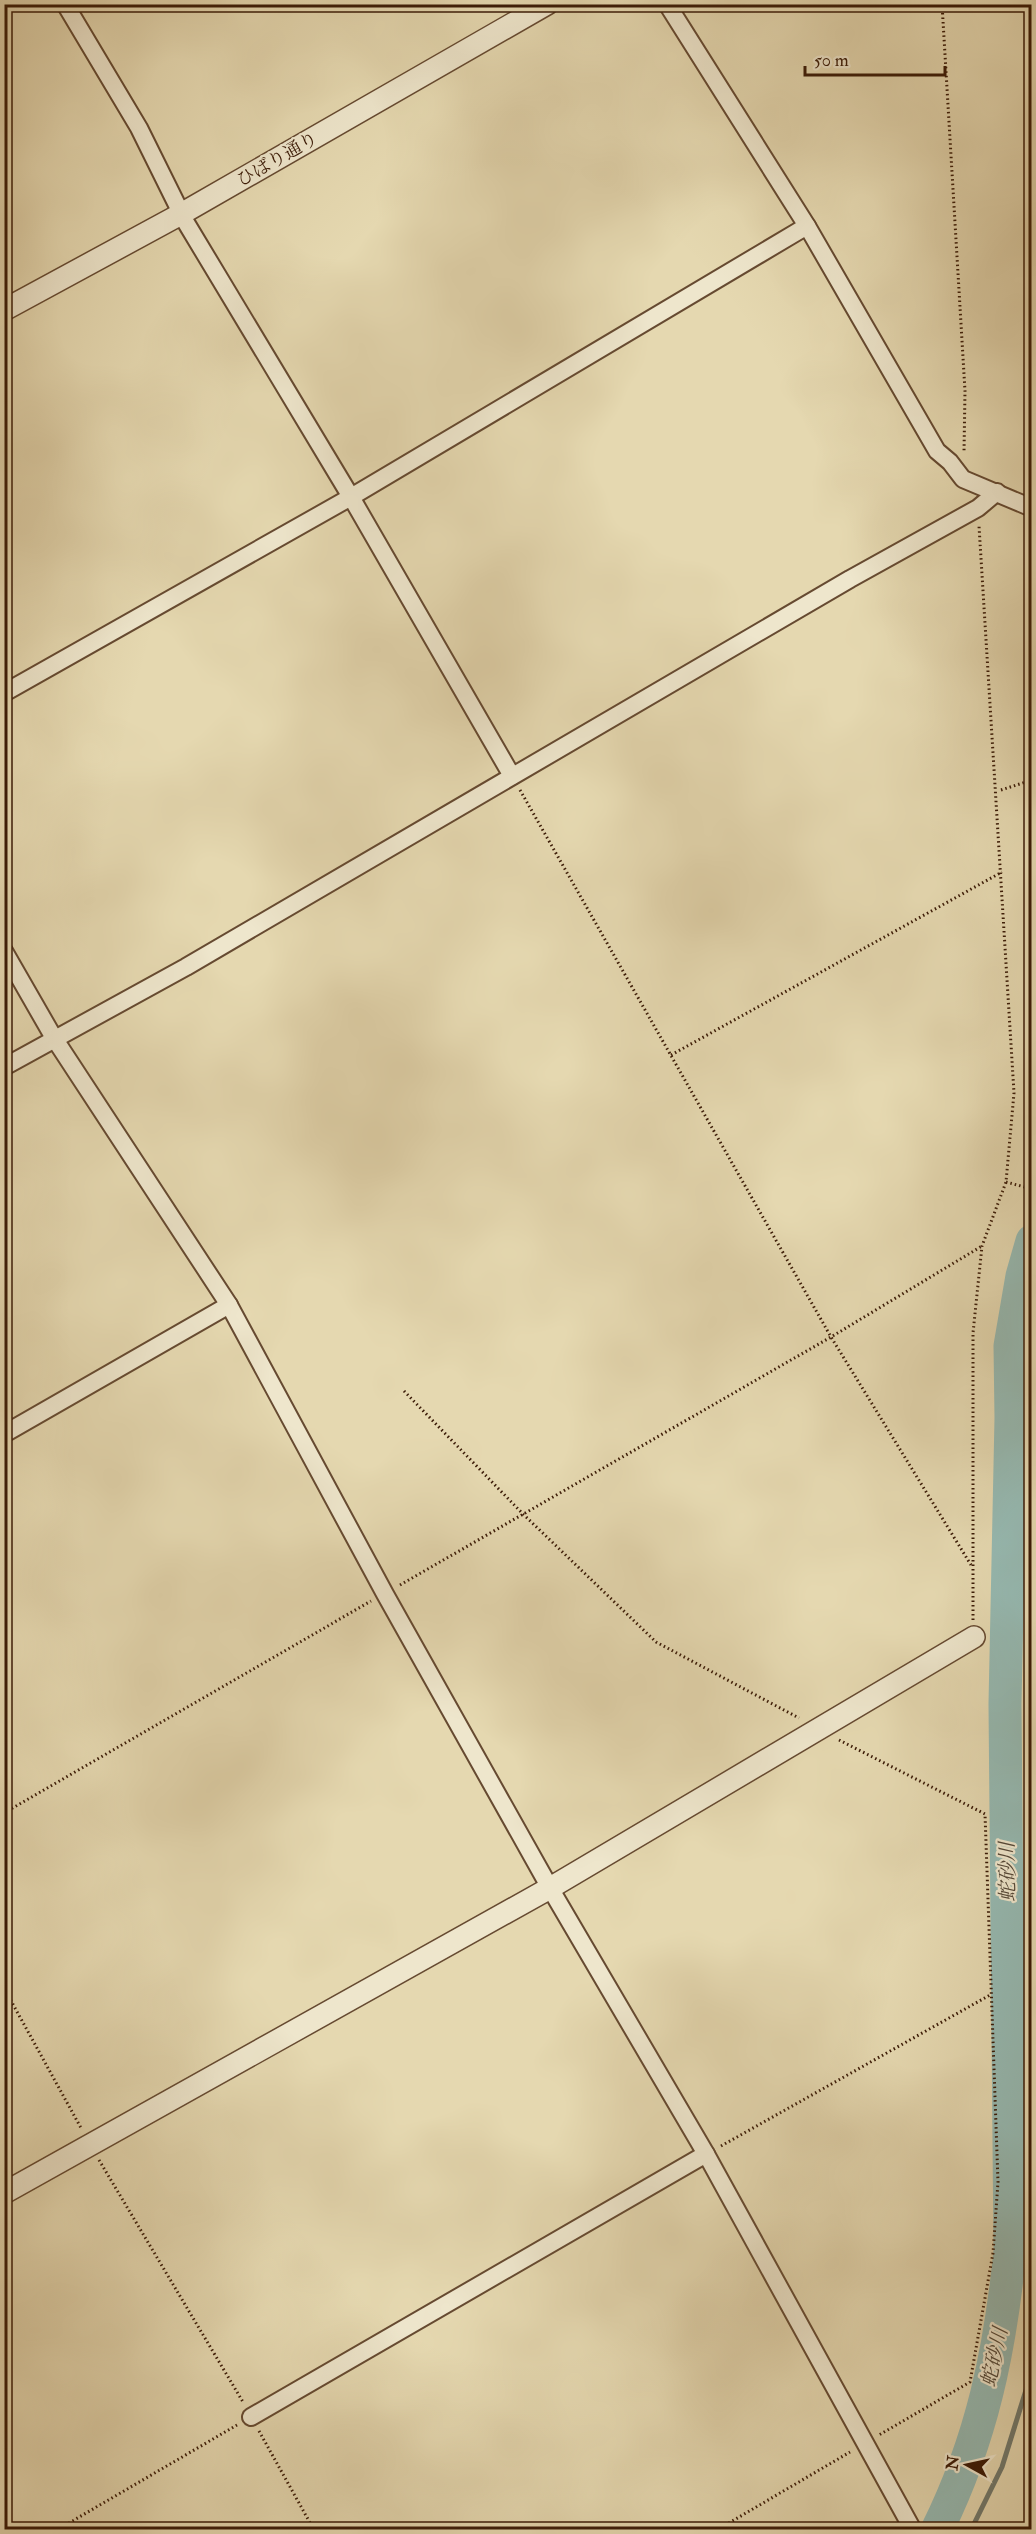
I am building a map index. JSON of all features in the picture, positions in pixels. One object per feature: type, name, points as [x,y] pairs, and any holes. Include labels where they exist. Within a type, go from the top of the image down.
[{"type":"street","points":[[65,4],[139,128],[181,214],[351,498],[512,776]]},
{"type":"street","name":"ひばり通り","points":[[4,310],[181,214],[547,4]]},
{"type":"street","points":[[667,4],[807,226],[937,451],[950,462],[963,479],[1032,508]]},
{"type":"street","points":[[4,693],[351,498],[807,226]]},
{"type":"street","points":[[4,1067],[186,967],[850,579],[978,508],[998,492]]},
{"type":"street","points":[[4,951],[54,1038],[229,1305],[385,1594],[550,1888],[706,2154],[913,2529]]},
{"type":"street","points":[[4,1434],[229,1305]]},
{"type":"street","points":[[4,2193],[550,1888],[974,1637]]},
{"type":"street","points":[[251,2417],[706,2154]]},
{"type":"path","points":[[942,4],[965,391],[963,479]]},
{"type":"path","points":[[974,1637],[973,1333],[982,1246],[1006,1182],[1014,1093],[978,508]]},
{"type":"path","points":[[512,776],[831,1337],[972,1567]]},
{"type":"path","points":[[1001,790],[1032,780]]},
{"type":"path","points":[[671,1055],[1002,872]]},
{"type":"path","points":[[1006,1182],[1032,1189]]},
{"type":"path","points":[[4,1813],[831,1337],[982,1246]]},
{"type":"path","points":[[404,1391],[523,1514],[656,1642],[985,1814],[998,2182],[993,2253],[970,2382],[717,2529]]},
{"type":"path","points":[[4,1988],[90,2145],[251,2417],[314,2529]]},
{"type":"path","points":[[706,2154],[990,1995]]},
{"type":"path","points":[[57,2529],[251,2417]]},
{"type":"waterway","name":"蛇砂川","points":[[937,2530],[966,2462],[987,2394],[1001,2324],[1010,2251],[1005,1704],[1011,1418],[1010,1346],[1022,1276],[1032,1241]]},
{"type":"waterway","points":[[971,2530],[1002,2467],[1032,2371]]}]
